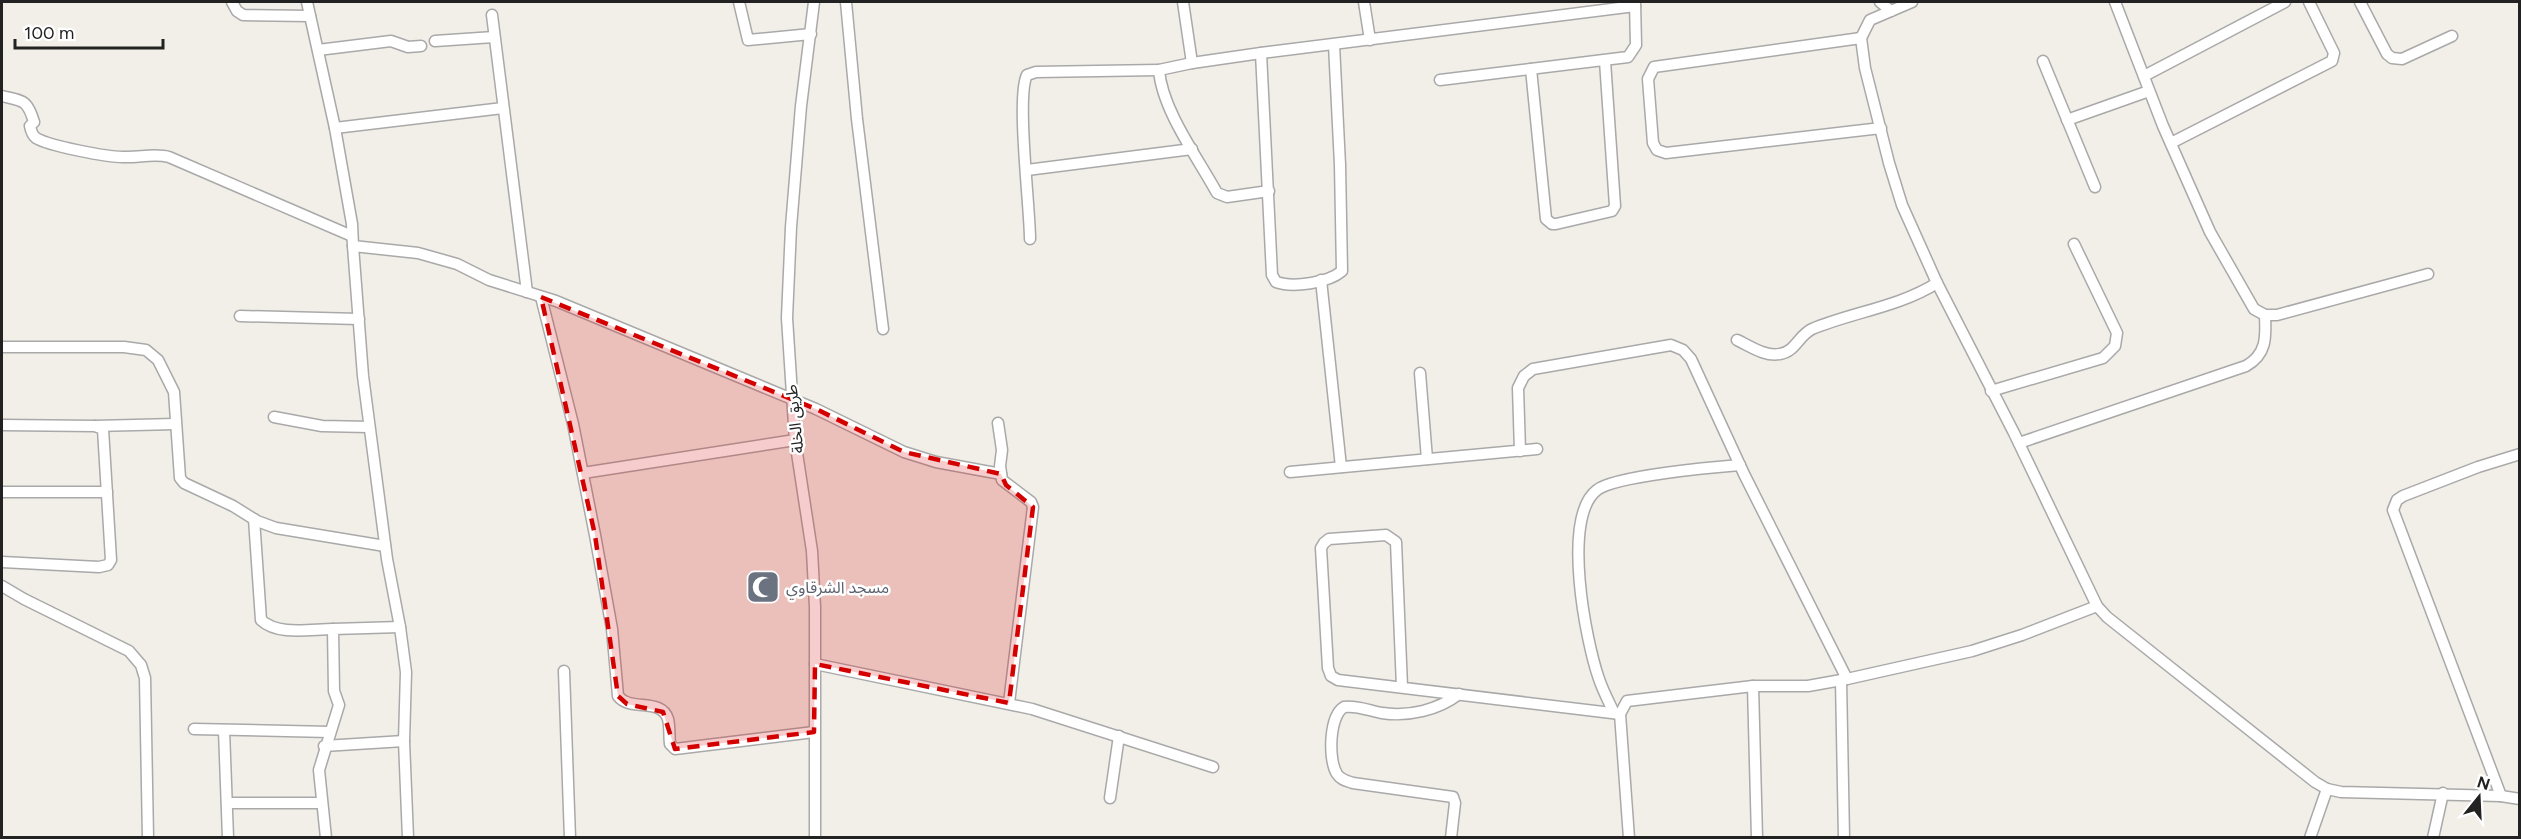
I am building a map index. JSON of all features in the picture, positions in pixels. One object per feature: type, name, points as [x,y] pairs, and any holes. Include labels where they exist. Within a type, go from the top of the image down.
[{"type":"street","points":[[232,2],[237,11],[243,15],[310,16]]},
{"type":"street","points":[[307,2],[336,128],[352,224],[369,427],[385,546],[406,672],[404,741],[408,837]]},
{"type":"street","points":[[739,2],[748,40],[810,34]]},
{"type":"street","name":"طريق الخلة","points":[[814,2],[791,227],[787,318],[795,440],[812,551],[815,664],[815,837]]},
{"type":"street","points":[[846,2],[857,119],[883,329]]},
{"type":"street","points":[[1183,2],[1192,63]]},
{"type":"street","points":[[1364,2],[1370,40]]},
{"type":"street","points":[[1880,2],[1891,11]]},
{"type":"street","points":[[1912,2],[1870,20],[1861,38],[1865,68],[1902,205],[1937,283],[2078,562],[2097,606],[2143,646],[2315,782],[2327,789],[2341,792],[2501,796],[2520,799]]},
{"type":"street","points":[[2144,76],[2285,2]]},
{"type":"street","points":[[2171,143],[2332,61],[2334,53],[2309,2]]},
{"type":"street","points":[[2360,2],[2387,54],[2392,58],[2402,59],[2452,36]]},
{"type":"street","points":[[2119,3],[2149,91],[2171,143],[2221,254],[2254,309],[2265,315],[2277,315],[2428,274]]},
{"type":"street","points":[[1030,239],[1023,118],[1024,81],[1027,75],[1036,72],[1159,70],[1261,53],[1635,4],[1635,45],[1634,51],[1628,57],[1440,80]]},
{"type":"street","points":[[492,15],[527,291]]},
{"type":"street","points":[[435,41],[494,37]]},
{"type":"street","points":[[1861,38],[1654,67],[1648,79],[1653,143],[1657,150],[1666,153],[1881,128]]},
{"type":"street","points":[[318,50],[391,41],[408,46],[421,46]]},
{"type":"street","points":[[1261,53],[1273,279],[1287,285],[1321,280],[1340,274],[1342,270],[1334,45]]},
{"type":"street","points":[[1531,69],[1546,219],[1556,224],[1612,211],[1615,206],[1605,61]]},
{"type":"street","points":[[2043,61],[2095,187]]},
{"type":"street","points":[[1159,70],[1172,112],[1217,193],[1227,197],[1269,191]]},
{"type":"street","points":[[2067,120],[2149,91]]},
{"type":"street","points":[[2,96],[17,99],[27,105],[34,122],[30,126],[31,133],[37,138],[80,150],[123,157],[149,154],[169,157],[353,241],[437,257],[458,264],[489,280],[527,291],[791,399],[904,452],[936,462],[1001,474]]},
{"type":"street","points":[[336,128],[503,108]]},
{"type":"street","points":[[1027,170],[1192,149]]},
{"type":"street","points":[[1991,391],[2103,358],[2115,346],[2117,333],[2074,244]]},
{"type":"street","points":[[1321,280],[1341,467]]},
{"type":"street","points":[[1737,340],[1767,354],[1782,354],[1795,346],[1811,330],[1907,298],[1937,283]]},
{"type":"street","points":[[542,297],[583,473],[612,629],[615,684],[620,699],[627,704],[654,707],[663,712],[668,718],[670,744],[675,748],[814,732]]},
{"type":"street","points":[[2019,443],[2246,366],[2255,360],[2264,348],[2265,315]]},
{"type":"street","points":[[240,316],[359,319]]},
{"type":"street","points":[[1520,451],[1518,388],[1524,376],[1533,369],[1671,345],[1683,350],[1691,359],[1844,680],[1844,837]]},
{"type":"street","points":[[2,347],[124,347],[146,350],[158,360],[174,392],[180,478],[184,483],[276,528],[385,546]]},
{"type":"street","points":[[1420,373],[1427,459]]},
{"type":"street","points":[[274,417],[322,426],[369,427]]},
{"type":"street","points":[[998,423],[1002,450],[1001,474],[1006,485],[1031,502],[1033,507],[1009,703]]},
{"type":"street","points":[[2,425],[175,424]]},
{"type":"street","points":[[2,562],[108,565],[111,560],[104,431],[95,426]]},
{"type":"street","points":[[583,473],[795,440]]},
{"type":"street","points":[[1290,472],[1538,450]]},
{"type":"street","points":[[2501,796],[2392,510],[2393,504],[2403,496],[2478,467],[2520,454]]},
{"type":"street","points":[[1629,837],[1617,713],[1599,680],[1584,613],[1577,549],[1579,531],[1588,500],[1602,487],[1630,480],[1700,468],[1740,465]]},
{"type":"street","points":[[2,492],[107,492]]},
{"type":"street","points":[[254,519],[261,621],[276,630],[400,627]]},
{"type":"street","points":[[1402,687],[1396,542],[1386,535],[1329,539],[1321,548],[1328,668],[1331,676],[1338,680],[1617,713]]},
{"type":"street","points":[[2,586],[129,651],[141,665],[146,690],[148,837]]},
{"type":"street","points":[[1617,713],[1623,704],[1632,699],[1684,696],[1753,686],[1808,686],[1930,662],[2022,635],[2097,606]]},
{"type":"street","points":[[326,837],[319,770],[324,746],[339,705],[334,692],[333,629]]},
{"type":"street","points":[[815,664],[1009,703],[1213,767]]},
{"type":"street","points":[[564,671],[570,837]]},
{"type":"street","points":[[1753,686],[1757,837]]},
{"type":"street","points":[[1451,837],[1455,803],[1453,796],[1343,780],[1335,770],[1332,735],[1336,714],[1344,706],[1383,713],[1412,712],[1443,705],[1459,694]]},
{"type":"street","points":[[194,729],[330,732]]},
{"type":"street","points":[[224,730],[228,837]]},
{"type":"street","points":[[1110,798],[1119,736]]},
{"type":"street","points":[[324,746],[404,741]]},
{"type":"street","points":[[2310,837],[2327,789]]},
{"type":"street","points":[[2433,837],[2443,794]]},
{"type":"street","points":[[227,803],[321,803]]},
{"type":"highlighted area","points":[[541,297],[816,409],[904,452],[1001,474],[1006,485],[1033,507],[1009,703],[815,664],[814,732],[675,749],[663,712],[627,704],[618,696],[595,535]]},
{"type":"place","name":"مسجد الشرقاوي","points":[[763,587]]}]
